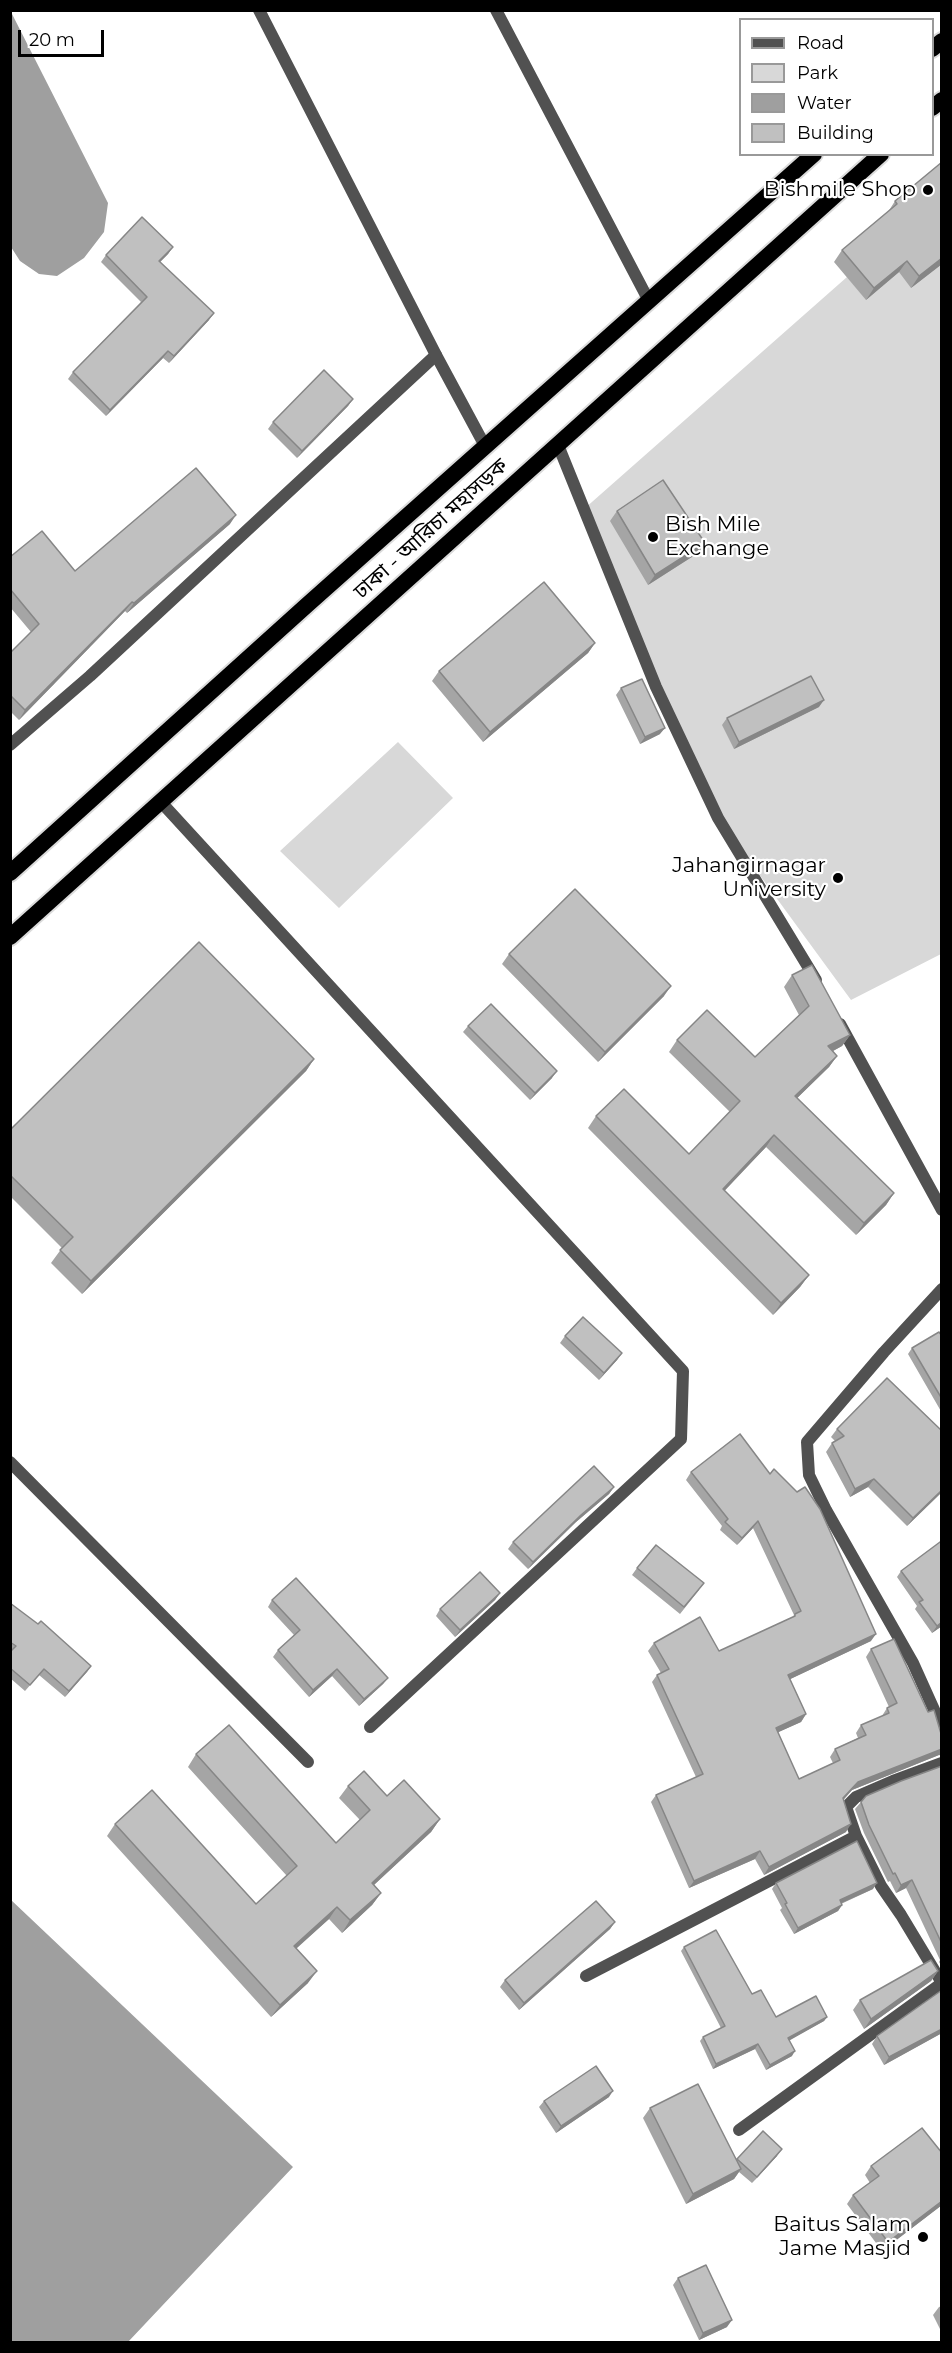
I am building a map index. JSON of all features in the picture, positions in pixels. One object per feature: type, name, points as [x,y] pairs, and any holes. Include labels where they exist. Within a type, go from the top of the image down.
[{"type":"highway","name":"ঢাকা - আরিচা মহাসড়ক","points":[[10,873],[812,156]]},
{"type":"highway","name":"ঢাকা - আরিচা মহাসড়ক","points":[[10,937],[879,156]]},
{"type":"street","points":[[259,10],[436,356],[485,446]]},
{"type":"street","points":[[496,10],[649,301]]},
{"type":"street","points":[[10,745],[99,668],[436,356]]},
{"type":"street","points":[[558,445],[656,687],[717,818],[820,987]]},
{"type":"street","points":[[161,802],[683,1371],[681,1439],[370,1727]]},
{"type":"street","points":[[831,1008],[942,1210]]},
{"type":"street","points":[[942,1289],[884,1352],[807,1443],[809,1475],[826,1510],[914,1663],[940,1723],[942,1739]]},
{"type":"street","points":[[10,1462],[308,1762]]},
{"type":"street","points":[[739,2130],[942,1983],[901,1914],[881,1886],[856,1836],[846,1807],[850,1801],[892,1781],[942,1763]]},
{"type":"street","points":[[586,1976],[856,1836]]},
{"type":"green space","name":"Jahangirnagar University","points":[[941,236],[941,954],[851,1000],[718,818],[584,509],[847,277],[866,299]]},
{"type":"green space","points":[[398,742],[453,798],[339,908],[280,851]]},
{"type":"water","points":[[11,12],[108,203],[104,232],[84,258],[57,276],[39,274],[20,261],[11,247]]},
{"type":"water","points":[[10,1899],[293,2167],[128,2342],[11,2342]]},
{"type":"building","points":[[942,162],[942,258],[919,276],[907,261],[874,288],[842,250],[897,204],[895,201]]},
{"type":"building","points":[[142,217],[173,247],[159,261],[214,313],[174,356],[168,351],[110,410],[73,372],[147,297],[106,255]]},
{"type":"building","points":[[324,370],[353,399],[302,451],[273,422]]},
{"type":"building","points":[[196,468],[236,515],[134,603],[132,602],[25,710],[10,695],[10,653],[39,624],[10,589],[10,557],[42,531],[75,571]]},
{"type":"building","name":"Bish Mile Exchange","points":[[663,480],[705,543],[655,575],[617,511]]},
{"type":"building","points":[[544,582],[595,643],[490,732],[439,671]]},
{"type":"building","points":[[811,676],[824,700],[739,742],[727,718]]},
{"type":"building","points":[[642,679],[665,728],[645,737],[621,688]]},
{"type":"building","points":[[575,889],[671,986],[605,1052],[509,954]]},
{"type":"building","points":[[199,942],[314,1059],[91,1281],[60,1250],[73,1237],[10,1175],[10,1130]]},
{"type":"building","points":[[812,965],[850,1035],[828,1046],[837,1056],[795,1096],[894,1193],[864,1223],[774,1135],[723,1189],[809,1275],[781,1303],[596,1116],[624,1089],[689,1154],[740,1101],[677,1040],[707,1010],[755,1057],[809,1006],[792,975]]},
{"type":"building","points":[[491,1004],[557,1071],[535,1093],[468,1026]]},
{"type":"building","points":[[583,1317],[622,1353],[604,1373],[565,1336]]},
{"type":"building","points":[[939,1332],[942,1336],[942,1399],[912,1348]]},
{"type":"building","points":[[887,1378],[942,1431],[942,1490],[913,1518],[874,1479],[855,1489],[832,1443],[844,1436],[837,1429]]},
{"type":"building","points":[[740,1434],[770,1474],[774,1469],[797,1492],[805,1487],[820,1509],[876,1634],[788,1675],[806,1714],[776,1728],[799,1779],[840,1760],[835,1749],[866,1735],[861,1725],[889,1713],[887,1708],[897,1703],[871,1649],[894,1639],[928,1712],[934,1710],[942,1737],[942,1749],[858,1782],[843,1798],[851,1824],[769,1867],[760,1851],[694,1881],[656,1795],[703,1774],[657,1675],[669,1669],[654,1643],[700,1617],[719,1651],[795,1616],[801,1611],[758,1521],[742,1538],[725,1522],[728,1519],[691,1472]]},
{"type":"building","points":[[594,1466],[614,1487],[581,1515],[533,1562],[513,1542]]},
{"type":"building","points":[[940,1542],[942,1544],[942,1622],[937,1626],[919,1602],[923,1600],[901,1571]]},
{"type":"building","points":[[656,1545],[704,1583],[684,1607],[637,1568]]},
{"type":"building","points":[[480,1572],[500,1593],[460,1630],[440,1609]]},
{"type":"building","points":[[296,1578],[388,1678],[364,1699],[337,1669],[313,1690],[278,1650],[300,1630],[272,1600]]},
{"type":"building","points":[[10,1603],[38,1624],[41,1621],[91,1666],[69,1691],[44,1669],[30,1685],[10,1668],[10,1652],[16,1646],[10,1642]]},
{"type":"building","points":[[229,1725],[336,1843],[370,1810],[348,1786],[364,1771],[387,1796],[404,1780],[440,1819],[372,1883],[381,1893],[350,1920],[337,1907],[294,1946],[317,1971],[280,2005],[115,1824],[152,1790],[256,1904],[297,1866],[196,1754]]},
{"type":"building","points":[[942,1766],[942,1944],[912,1880],[901,1885],[895,1873],[893,1874],[869,1825],[861,1802],[866,1796]]},
{"type":"building","points":[[857,1841],[877,1883],[840,1900],[842,1905],[798,1928],[776,1883]]},
{"type":"building","points":[[596,1901],[615,1922],[524,2003],[505,1980]]},
{"type":"building","points":[[716,1930],[752,1994],[761,1990],[776,2017],[816,1996],[827,2017],[788,2038],[795,2051],[770,2065],[758,2044],[716,2064],[703,2037],[725,2026],[684,1947]]},
{"type":"building","points":[[931,1960],[938,1971],[871,2019],[860,2000]]},
{"type":"building","points":[[942,1990],[942,2029],[889,2057],[877,2036]]},
{"type":"building","points":[[596,2066],[613,2091],[561,2126],[544,2101]]},
{"type":"building","points":[[698,2084],[741,2169],[693,2194],[650,2108]]},
{"type":"building","points":[[922,2128],[942,2153],[942,2201],[888,2242],[853,2195],[879,2176],[871,2166]]},
{"type":"building","points":[[763,2131],[782,2149],[757,2177],[737,2159]]},
{"type":"building","points":[[706,2265],[732,2320],[703,2333],[678,2278]]},
{"type":"place","name":"Bishmile Shop","points":[[928,190]]},
{"type":"place","name":"Bish Mile Exchange","points":[[653,537]]},
{"type":"place","name":"Jahangirnagar University","points":[[838,878]]},
{"type":"place","name":"Baitus Salam Jame Masjid","points":[[923,2237]]}]
